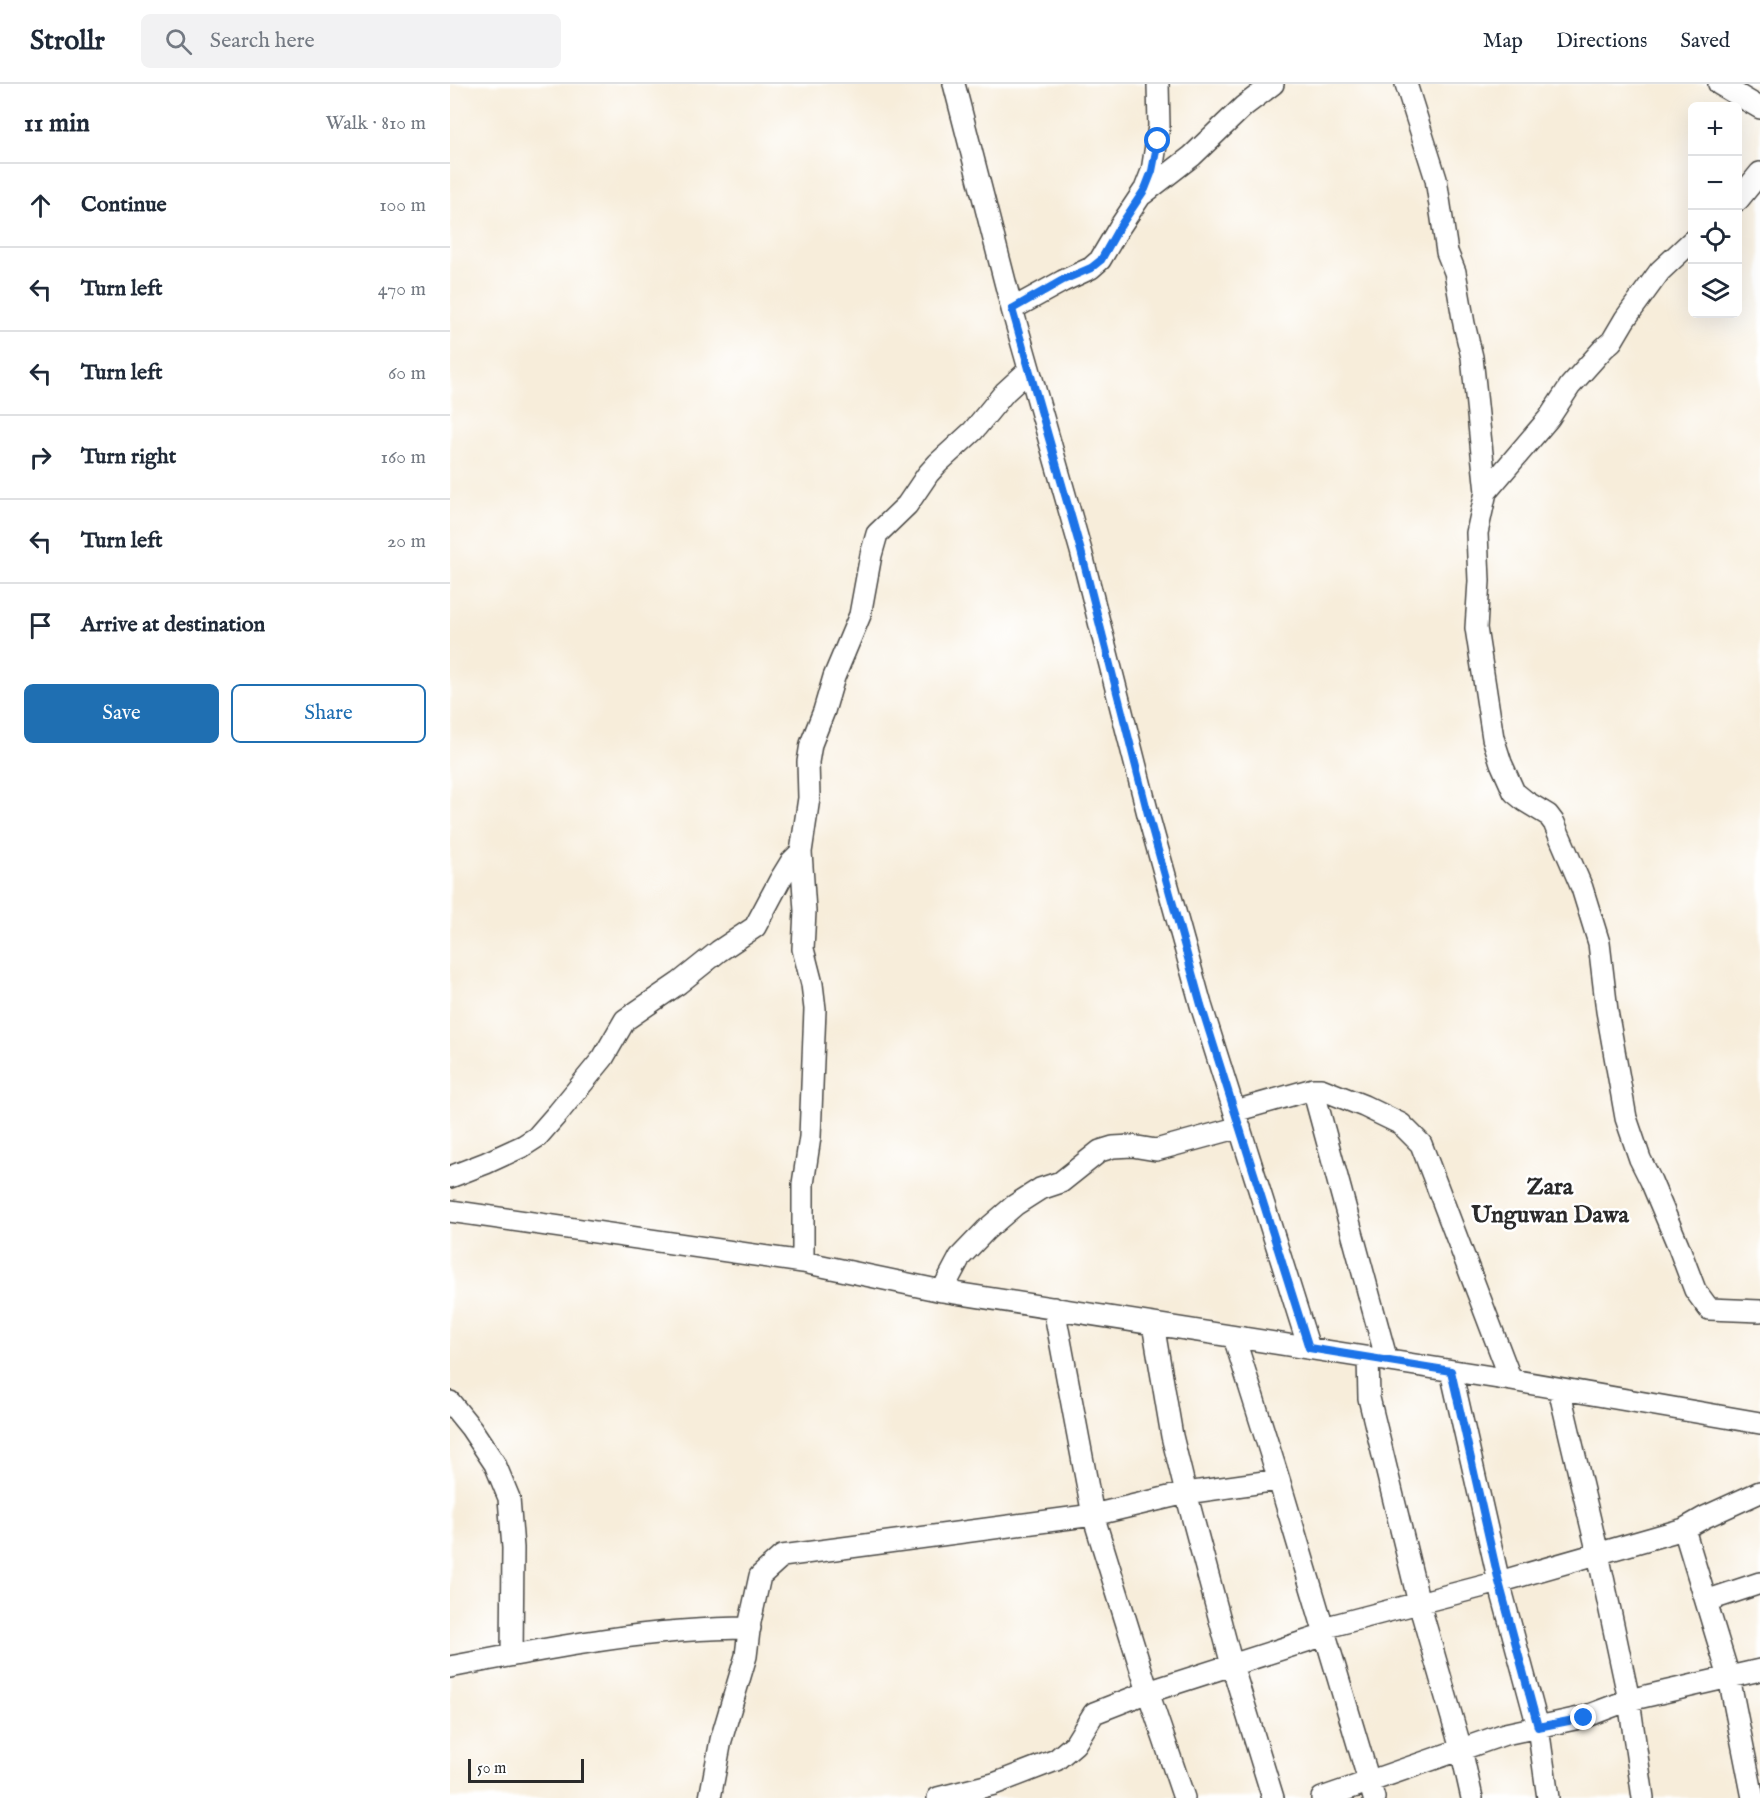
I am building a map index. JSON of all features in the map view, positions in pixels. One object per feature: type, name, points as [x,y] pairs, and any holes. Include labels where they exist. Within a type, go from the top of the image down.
[{"type":"street","points":[[954,84],[1012,309],[1081,551],[1149,818],[1201,1005],[1309,1348]]},
{"type":"street","points":[[1012,309],[1063,280],[1091,268],[1101,260],[1145,189],[1152,171],[1158,141],[1158,84]]},
{"type":"street","points":[[1140,196],[1192,156],[1244,106],[1273,84]]},
{"type":"street","points":[[1406,84],[1436,179],[1447,252],[1455,272],[1472,357],[1486,492],[1478,533],[1479,581],[1476,628],[1493,738],[1501,764],[1514,792],[1548,814],[1582,888],[1599,943],[1607,1011],[1626,1118],[1640,1159],[1665,1213],[1695,1290],[1709,1309],[1760,1311]]},
{"type":"street","points":[[1719,84],[1760,108]]},
{"type":"street","points":[[1742,194],[1760,173]]},
{"type":"street","points":[[1486,492],[1549,418],[1570,386],[1612,341],[1660,271],[1688,245]]},
{"type":"street","points":[[803,1262],[803,1184],[810,1137],[814,1009],[812,984],[803,949],[805,911],[801,852],[809,798],[808,762],[811,744],[834,677],[860,615],[877,534],[907,505],[938,463],[973,431],[1005,392],[1029,370]]},
{"type":"street","points":[[450,1177],[523,1146],[537,1137],[603,1058],[625,1020],[755,927],[791,862],[801,852]]},
{"type":"street","points":[[1312,1089],[1378,1359],[1369,1398],[1419,1603],[1461,1749],[1472,1798]]},
{"type":"street","points":[[942,1291],[960,1257],[1015,1204],[1040,1189],[1061,1182],[1100,1151],[1113,1147],[1132,1146],[1156,1150],[1312,1089],[1321,1089],[1401,1124],[1421,1144],[1511,1380]]},
{"type":"street","points":[[450,1211],[803,1262],[942,1291],[1511,1380],[1760,1423]]},
{"type":"street","points":[[1054,1308],[1093,1515],[1148,1692],[1184,1798]]},
{"type":"street","points":[[1153,1324],[1172,1436],[1186,1493],[1232,1665],[1273,1798]]},
{"type":"street","points":[[1234,1337],[1371,1790]]},
{"type":"street","points":[[1451,1371],[1499,1582],[1538,1727],[1548,1798]]},
{"type":"street","points":[[1558,1389],[1598,1554],[1629,1700],[1643,1798]]},
{"type":"street","points":[[450,1402],[495,1464],[509,1498],[513,1548],[512,1655]]},
{"type":"street","points":[[710,1798],[721,1740],[746,1656],[760,1576],[782,1556],[1093,1515],[1186,1493],[1279,1480]]},
{"type":"street","points":[[938,1798],[994,1784],[1056,1760],[1075,1744],[1094,1713],[1148,1692],[1232,1665],[1324,1631],[1684,1529],[1760,1492]]},
{"type":"street","points":[[1684,1529],[1729,1677],[1753,1766],[1752,1798]]},
{"type":"street","points":[[1706,1602],[1760,1583]]},
{"type":"street","points":[[450,1667],[599,1640],[710,1628],[750,1628]]},
{"type":"street","points":[[1322,1798],[1371,1790],[1461,1749],[1504,1734],[1584,1718],[1629,1700],[1760,1670]]},
{"type":"district","name":"Zara Unguwan Dawa","points":[[1550,1201]]},
{"type":"route","points":[[1158,141],[1152,171],[1145,189],[1101,260],[1091,268],[1063,280],[1012,309],[1081,551],[1149,818],[1201,1005],[1309,1348],[1451,1371],[1499,1582],[1538,1727],[1584,1718]]}]
